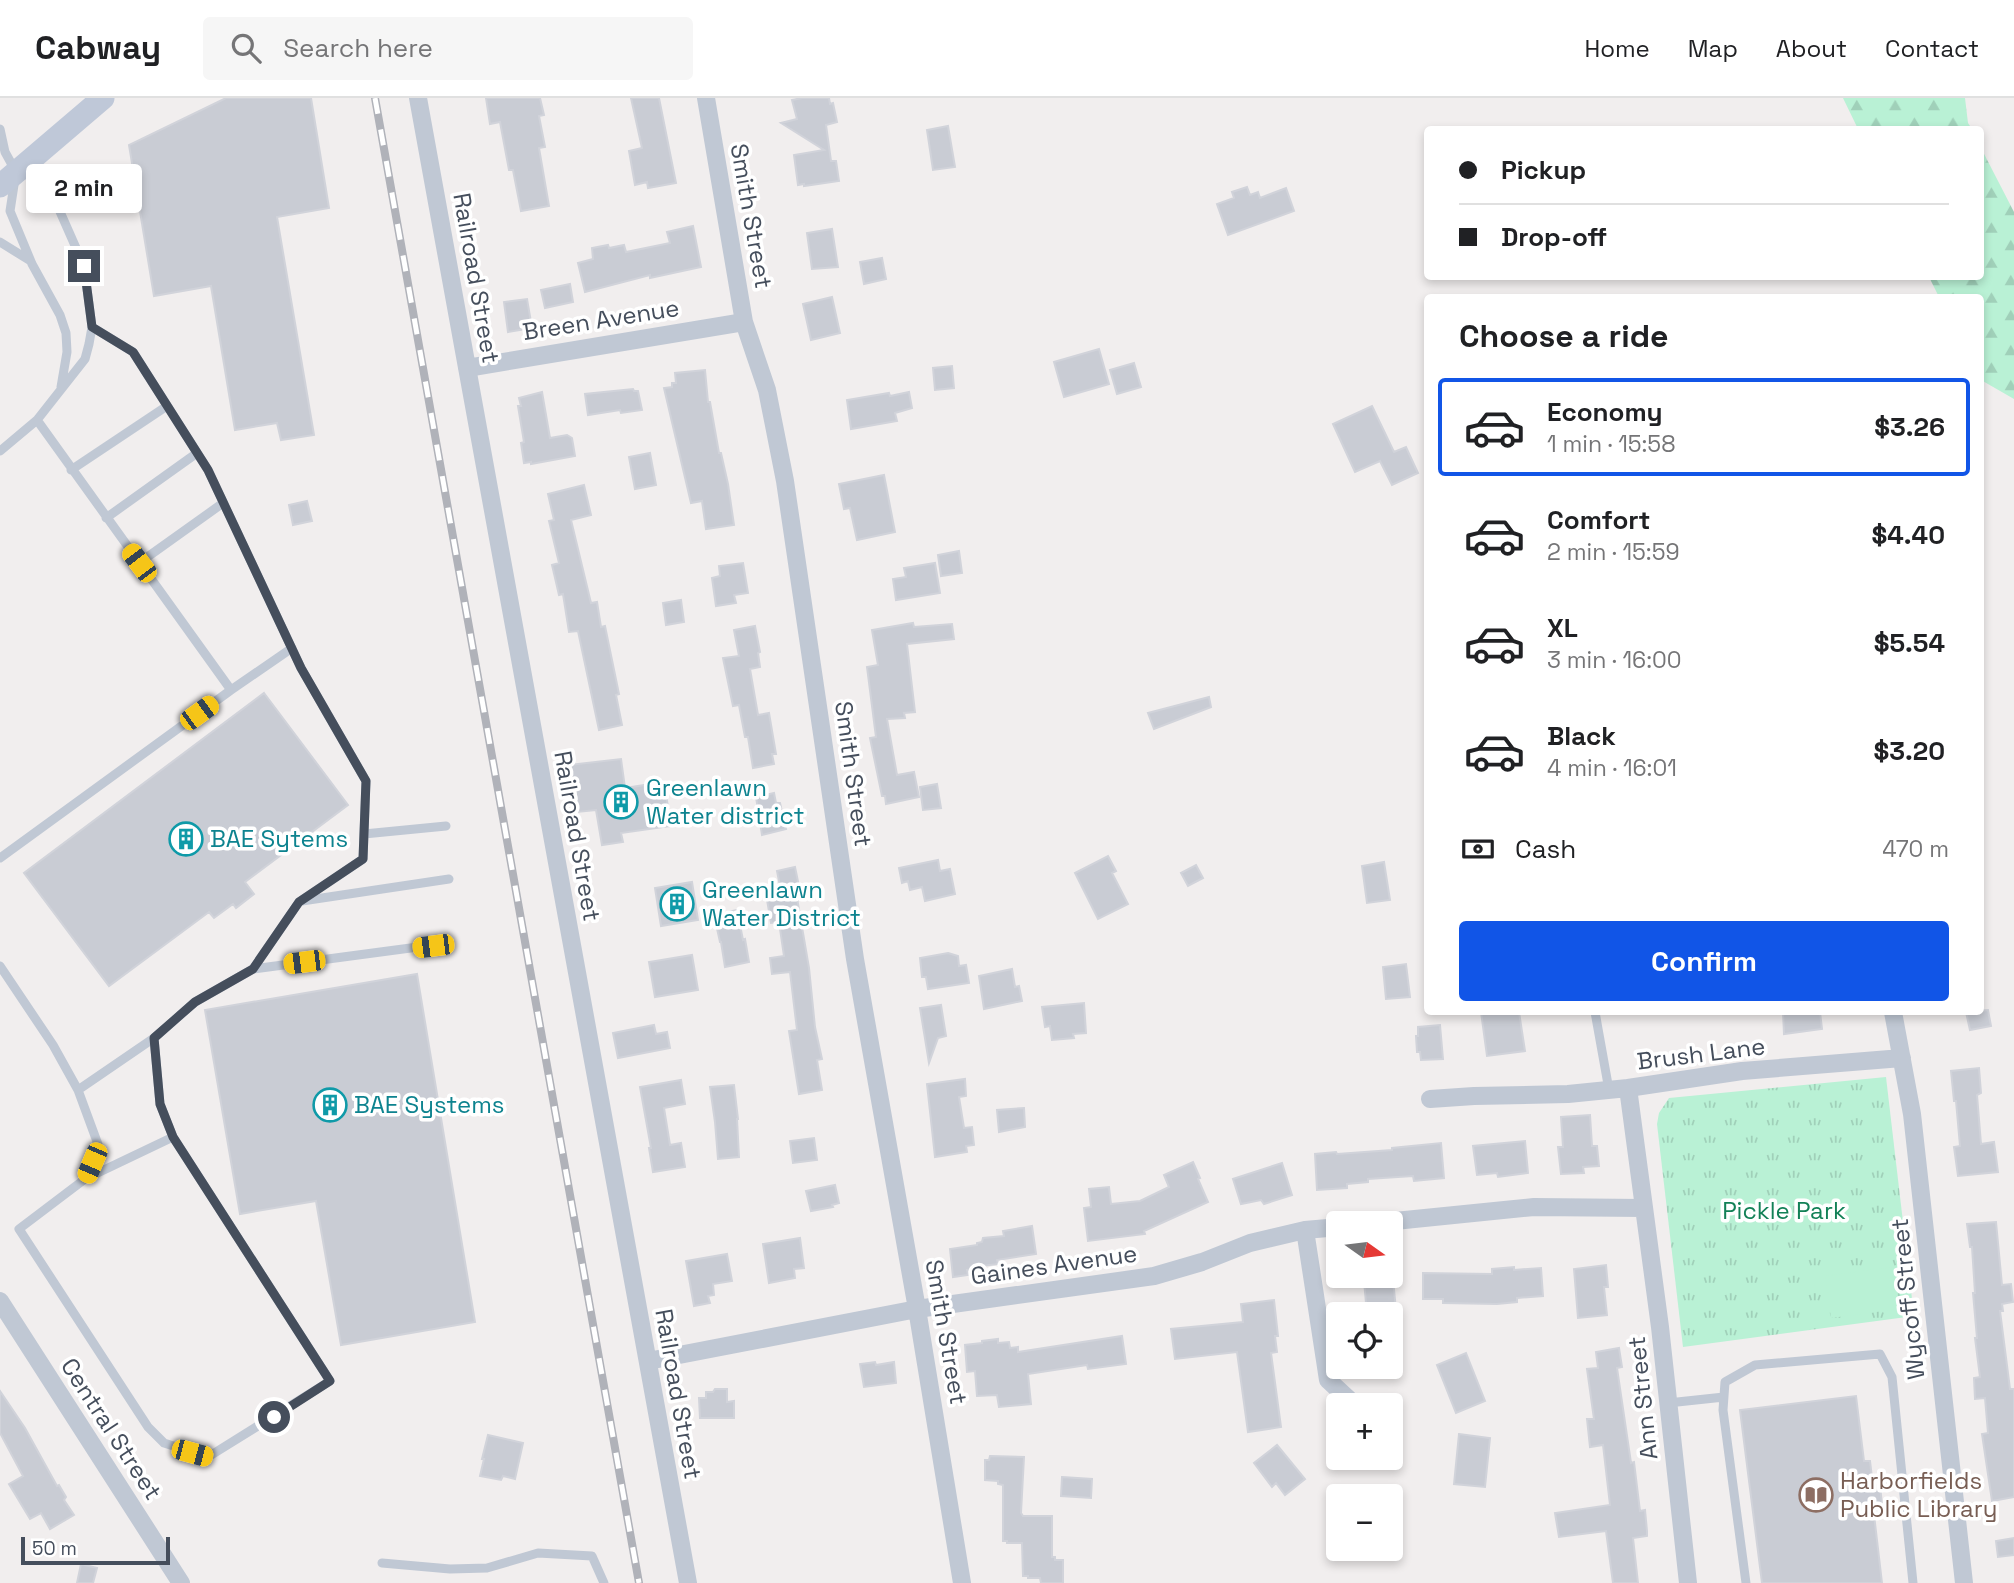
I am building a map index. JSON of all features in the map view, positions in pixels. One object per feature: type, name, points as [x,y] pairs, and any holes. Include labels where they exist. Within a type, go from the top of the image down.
[{"type":"main road","points":[[8,179],[103,98]]},
{"type":"street","name":"Railroad Street","points":[[418,98],[688,1583]]},
{"type":"street","name":"Smith Street","points":[[706,98],[744,321],[767,390],[785,481],[855,959],[962,1583]]},
{"type":"street","name":"Breen Avenue","points":[[467,368],[744,321]]},
{"type":"street","name":"Wycoff Street","points":[[1894,1015],[1913,1127],[1964,1583]]},
{"type":"street","name":"Brush Lane","points":[[1643,1208],[1618,1089],[1742,1071],[1902,1058]]},
{"type":"street","points":[[1430,1099],[1568,1094],[1618,1089]]},
{"type":"street","points":[[1404,1220],[1534,1207],[1643,1208]]},
{"type":"street","name":"Ann Street","points":[[1643,1208],[1660,1327],[1688,1583]]},
{"type":"street","name":"Gaines Avenue","points":[[648,1361],[917,1310],[1154,1276],[1202,1262],[1250,1243],[1305,1230],[1326,1228]]},
{"type":"street","points":[[1305,1230],[1328,1380],[1342,1393]]},
{"type":"street","name":"Central Street","points":[[0,1301],[181,1583]]},
{"type":"lane","points":[[0,129],[10,211],[66,332],[67,352],[61,389]]},
{"type":"lane","points":[[0,451],[37,420],[85,359],[92,327],[84,266],[50,189],[44,179],[8,179]]},
{"type":"lane","points":[[0,242],[31,261]]},
{"type":"lane","points":[[92,327],[133,352],[208,470],[292,648],[366,781],[363,859],[299,902],[253,969]]},
{"type":"lane","points":[[71,470],[167,406]]},
{"type":"lane","points":[[37,420],[231,690]]},
{"type":"lane","points":[[106,518],[197,453]]},
{"type":"lane","points":[[139,563],[223,503]]},
{"type":"lane","points":[[0,858],[292,648]]},
{"type":"lane","points":[[364,834],[446,826]]},
{"type":"lane","points":[[299,902],[449,879]]},
{"type":"lane","points":[[78,1090],[154,1038],[195,1002],[253,969],[433,946]]},
{"type":"lane","points":[[0,966],[53,1045],[78,1090],[99,1147],[85,1179]]},
{"type":"lane","points":[[1596,1015],[1618,1089]]},
{"type":"lane","points":[[154,1038],[160,1104],[173,1137],[330,1381],[208,1457],[164,1443],[148,1427],[19,1229],[85,1179],[173,1137]]},
{"type":"lane","points":[[1746,1583],[1723,1410],[1725,1382],[1755,1364],[1880,1354],[1892,1377],[1913,1583]]},
{"type":"lane","points":[[1668,1403],[1724,1397]]},
{"type":"lane","points":[[382,1563],[450,1569],[487,1568],[538,1553],[592,1556],[604,1583]]},
{"type":"green space","points":[[1843,98],[1965,98],[1970,126],[1857,126]]},
{"type":"green space","points":[[1984,154],[2014,212],[2014,399],[1984,382],[1984,294],[1938,294],[1930,280],[1984,280]]},
{"type":"green space","name":"Pickle Park","points":[[1886,1077],[1914,1316],[1683,1347],[1657,1124],[1659,1113],[1669,1098]]},
{"type":"green space","points":[[1893,1267],[1899,1309],[1831,1318],[1825,1276]]},
{"type":"building","points":[[226,98],[311,98],[329,208],[277,217],[314,435],[281,440],[277,423],[235,430],[211,286],[154,296],[129,145]]},
{"type":"building","points":[[486,98],[540,98],[544,115],[539,116],[545,147],[539,148],[549,206],[521,211],[513,170],[509,170],[500,122],[490,124]]},
{"type":"building","points":[[631,98],[659,98],[676,183],[648,188],[647,182],[635,185],[629,151],[642,148]]},
{"type":"building","points":[[829,98],[830,104],[833,103],[837,122],[826,125],[831,161],[836,161],[839,181],[798,185],[794,155],[824,150],[781,123],[797,119],[792,100]]},
{"type":"building","points":[[948,126],[955,167],[933,170],[927,130]]},
{"type":"building","points":[[1247,187],[1250,195],[1258,192],[1260,198],[1286,188],[1294,211],[1228,235],[1217,204],[1234,198],[1232,192]]},
{"type":"building","points":[[693,226],[701,267],[650,278],[650,275],[585,292],[578,263],[593,259],[592,248],[624,245],[626,252],[670,243],[667,232]]},
{"type":"building","points":[[832,229],[838,267],[812,269],[807,233]]},
{"type":"building","points":[[882,258],[886,279],[864,284],[860,262]]},
{"type":"building","points":[[570,284],[573,302],[545,308],[541,290]]},
{"type":"building","points":[[832,297],[840,333],[811,340],[803,304]]},
{"type":"building","points":[[527,299],[532,328],[508,332],[504,302]]},
{"type":"building","points":[[1099,349],[1109,384],[1064,397],[1054,362]]},
{"type":"building","points":[[1134,363],[1141,387],[1117,394],[1110,370]]},
{"type":"building","points":[[952,366],[954,388],[935,390],[933,368]]},
{"type":"building","points":[[705,370],[708,402],[728,484],[734,525],[706,529],[702,501],[691,503],[664,388],[672,387],[672,383],[676,383],[675,373]]},
{"type":"building","points":[[633,389],[638,391],[642,410],[588,415],[585,394]]},
{"type":"building","points":[[542,392],[550,438],[567,435],[572,438],[575,456],[524,463],[519,398]]},
{"type":"building","points":[[909,392],[912,408],[895,413],[897,421],[851,429],[847,400]]},
{"type":"building","points":[[1372,406],[1394,452],[1406,447],[1418,473],[1392,485],[1380,461],[1355,472],[1333,424]]},
{"type":"building","points":[[650,453],[656,485],[635,489],[629,457]]},
{"type":"building","points":[[884,475],[895,532],[857,540],[850,508],[844,509],[839,484]]},
{"type":"building","points":[[584,485],[591,515],[571,520],[591,603],[597,602],[601,627],[605,626],[619,694],[616,695],[622,725],[599,730],[578,631],[569,632],[563,594],[559,595],[552,565],[559,563],[549,521],[554,520],[548,494]]},
{"type":"building","points":[[307,501],[312,521],[293,525],[289,505]]},
{"type":"building","points":[[959,551],[962,573],[941,576],[938,555]]},
{"type":"building","points":[[743,563],[748,593],[734,595],[736,603],[716,606],[712,578],[720,576],[719,566]]},
{"type":"building","points":[[935,563],[940,593],[896,600],[893,579],[906,577],[904,568]]},
{"type":"building","points":[[681,600],[684,622],[666,625],[663,603]]},
{"type":"building","points":[[913,623],[914,627],[952,624],[954,639],[907,644],[915,712],[904,713],[905,718],[887,719],[897,775],[914,772],[919,797],[886,804],[870,738],[876,737],[867,667],[878,665],[872,630]]},
{"type":"building","points":[[755,626],[760,667],[750,669],[758,715],[769,713],[776,754],[772,754],[774,764],[753,768],[748,737],[745,737],[739,705],[733,706],[723,658],[739,656],[734,630]]},
{"type":"building","name":"BAE Sytems","points":[[264,693],[348,805],[245,882],[254,894],[236,908],[233,904],[214,918],[209,912],[109,986],[24,873]]},
{"type":"building","points":[[1209,697],[1211,707],[1154,729],[1148,713]]},
{"type":"building","name":"Greenlawn Water district","points":[[621,759],[625,788],[664,782],[671,826],[621,833],[623,842],[602,845],[596,810],[577,812],[569,765]]},
{"type":"building","points":[[937,784],[941,808],[923,810],[920,787]]},
{"type":"building","points":[[774,793],[776,803],[780,803],[786,829],[762,835],[756,797]]},
{"type":"building","points":[[1108,856],[1116,871],[1112,873],[1128,904],[1098,919],[1075,873]]},
{"type":"building","points":[[938,860],[940,871],[950,869],[955,894],[925,901],[922,887],[910,890],[908,881],[902,883],[899,868]]},
{"type":"building","points":[[1384,862],[1390,900],[1367,903],[1362,866]]},
{"type":"building","points":[[1196,865],[1203,878],[1188,886],[1181,873]]},
{"type":"building","points":[[795,867],[800,891],[796,892],[822,1059],[817,1060],[822,1090],[799,1094],[789,1031],[797,1030],[790,972],[772,974],[770,958],[784,956],[779,922],[771,923],[766,894],[781,891],[777,871]]},
{"type":"building","name":"Greenlawn Water District","points":[[692,882],[698,920],[661,926],[655,888]]},
{"type":"building","points":[[737,910],[749,962],[725,967],[714,915]]},
{"type":"building","points":[[948,953],[958,956],[959,966],[966,965],[969,983],[928,989],[926,977],[922,977],[920,958]]},
{"type":"building","points":[[692,955],[698,990],[655,997],[649,962]]},
{"type":"building","points":[[1406,964],[1410,997],[1386,999],[1383,967]]},
{"type":"building","points":[[1012,969],[1015,987],[1019,986],[1022,1001],[984,1009],[979,976]]},
{"type":"building","name":"BAE Systems","points":[[417,974],[475,1322],[341,1345],[316,1201],[240,1214],[205,1010]]},
{"type":"building","points":[[1084,1003],[1086,1033],[1073,1034],[1074,1038],[1052,1040],[1050,1026],[1045,1027],[1042,1007]]},
{"type":"building","points":[[941,1005],[946,1036],[938,1038],[929,1063],[920,1008]]},
{"type":"building","points":[[1984,1010],[1988,1010],[1991,1026],[1970,1030],[1967,1015],[1984,1015]]},
{"type":"building","points":[[1481,1015],[1519,1015],[1525,1051],[1487,1056]]},
{"type":"building","points":[[1783,1015],[1820,1015],[1822,1029],[1784,1034]]},
{"type":"building","points":[[654,1025],[656,1034],[667,1032],[670,1048],[618,1058],[613,1033]]},
{"type":"building","points":[[1440,1025],[1443,1059],[1421,1060],[1420,1052],[1417,1052],[1418,1027]]},
{"type":"building","points":[[1979,1068],[1981,1093],[1977,1095],[1981,1144],[1994,1142],[1998,1172],[1958,1176],[1954,1147],[1960,1146],[1951,1071]]},
{"type":"building","points":[[965,1079],[966,1096],[959,1097],[964,1128],[972,1127],[974,1145],[966,1146],[967,1152],[935,1157],[927,1084]]},
{"type":"building","points":[[681,1080],[685,1104],[664,1108],[670,1145],[681,1143],[685,1167],[653,1172],[640,1087]]},
{"type":"building","points":[[734,1085],[739,1157],[718,1159],[710,1087]]},
{"type":"building","points":[[1024,1108],[1025,1127],[999,1132],[997,1110]]},
{"type":"building","points":[[1590,1115],[1592,1146],[1597,1146],[1599,1166],[1583,1167],[1584,1173],[1561,1174],[1558,1147],[1563,1147],[1561,1117]]},
{"type":"building","points":[[814,1138],[817,1160],[793,1163],[790,1141]]},
{"type":"building","points":[[1525,1141],[1528,1173],[1498,1177],[1497,1173],[1477,1175],[1473,1146]]},
{"type":"building","points":[[1441,1143],[1444,1178],[1414,1181],[1413,1176],[1368,1179],[1368,1182],[1347,1184],[1347,1188],[1317,1190],[1315,1154],[1392,1150]]},
{"type":"building","points":[[1193,1162],[1208,1202],[1144,1231],[1145,1234],[1088,1241],[1084,1208],[1091,1207],[1089,1189],[1109,1187],[1111,1204],[1140,1201],[1169,1187],[1164,1175]]},
{"type":"building","points":[[1282,1163],[1292,1195],[1264,1204],[1261,1200],[1241,1204],[1233,1179]]},
{"type":"building","points":[[835,1185],[839,1203],[832,1205],[833,1207],[811,1211],[806,1191]]},
{"type":"building","points":[[1996,1222],[2002,1285],[2011,1284],[2013,1302],[2002,1304],[2003,1311],[2000,1311],[2010,1389],[2014,1389],[2014,1497],[1992,1501],[1982,1434],[1988,1433],[1985,1398],[1975,1399],[1974,1378],[1980,1377],[1975,1338],[1972,1247],[1967,1224]]},
{"type":"building","points":[[1032,1226],[1036,1254],[997,1260],[998,1264],[967,1270],[968,1275],[953,1277],[950,1249],[977,1245],[983,1238],[1004,1236],[1003,1231]]},
{"type":"building","points":[[800,1238],[804,1268],[794,1269],[795,1278],[769,1283],[763,1244]]},
{"type":"building","points":[[727,1254],[732,1281],[713,1284],[714,1295],[708,1296],[710,1303],[694,1306],[686,1261]]},
{"type":"building","points":[[1606,1265],[1608,1287],[1604,1287],[1607,1315],[1578,1318],[1574,1269]]},
{"type":"building","points":[[1514,1267],[1514,1270],[1541,1268],[1543,1296],[1517,1298],[1517,1302],[1497,1304],[1443,1303],[1443,1299],[1423,1299],[1423,1273],[1492,1274],[1492,1269]]},
{"type":"building","points":[[1365,1288],[1394,1288],[1395,1302],[1366,1302]]},
{"type":"building","points":[[1274,1300],[1278,1336],[1275,1336],[1277,1352],[1271,1353],[1281,1427],[1248,1432],[1237,1352],[1175,1359],[1171,1329],[1243,1322],[1241,1304]]},
{"type":"building","points":[[1122,1336],[1126,1364],[1088,1369],[1087,1365],[1028,1374],[1031,1404],[999,1407],[997,1395],[977,1396],[975,1371],[967,1372],[965,1345],[982,1341],[998,1339],[998,1343],[1009,1342],[1010,1348],[1018,1347],[1018,1352]]},
{"type":"building","points":[[1619,1348],[1622,1367],[1617,1368],[1631,1463],[1634,1462],[1640,1511],[1645,1510],[1647,1531],[1647,1536],[1633,1538],[1638,1583],[1613,1583],[1606,1531],[1559,1537],[1555,1513],[1610,1505],[1603,1445],[1590,1447],[1587,1419],[1594,1419],[1587,1369],[1598,1368],[1596,1352]]},
{"type":"building","points":[[1466,1353],[1485,1401],[1456,1413],[1437,1365]]},
{"type":"building","points":[[875,1362],[876,1365],[894,1362],[896,1383],[864,1387],[860,1364]]},
{"type":"building","points":[[715,1389],[727,1389],[727,1402],[734,1401],[734,1418],[700,1418],[699,1398],[706,1398],[706,1392],[713,1392]]},
{"type":"building","points":[[0,1391],[25,1428],[74,1515],[50,1529],[41,1513],[30,1519],[9,1484],[23,1476],[0,1433]]},
{"type":"building","name":"Harborfields Public Library","points":[[1856,1396],[1864,1461],[1870,1461],[1873,1486],[1880,1485],[1882,1505],[1873,1506],[1882,1583],[1762,1583],[1740,1410]]},
{"type":"building","points":[[1459,1434],[1490,1438],[1485,1487],[1454,1484]]},
{"type":"building","points":[[488,1435],[523,1443],[515,1479],[503,1476],[501,1480],[480,1476]]},
{"type":"building","points":[[1277,1445],[1305,1479],[1285,1495],[1276,1483],[1272,1487],[1254,1463]]},
{"type":"building","points":[[990,1456],[1024,1457],[1021,1513],[1023,1516],[1052,1516],[1052,1557],[1055,1557],[1055,1560],[1063,1560],[1063,1583],[1041,1583],[1040,1578],[1023,1576],[1022,1543],[1003,1541],[1003,1485],[998,1484],[998,1481],[985,1480],[985,1460],[989,1460]]},
{"type":"building","points":[[1062,1477],[1092,1479],[1091,1498],[1061,1496]]},
{"type":"building","points":[[2014,1538],[2014,1555],[1998,1557],[1996,1541]]},
{"type":"building","points":[[81,1564],[97,1568],[93,1583],[77,1583]]},
{"type":"railway","points":[[375,98],[639,1583]]},
{"type":"place","name":"Greenlawn Water district","points":[[621,802]]},
{"type":"place","name":"BAE Sytems","points":[[186,839]]},
{"type":"place","name":"Greenlawn Water District","points":[[677,904]]},
{"type":"place","name":"BAE Systems","points":[[330,1105]]},
{"type":"place","name":"Harborfields Public Library","points":[[1816,1495]]},
{"type":"route","points":[[84,266],[92,327],[133,352],[208,470],[301,668],[366,781],[363,859],[299,902],[253,969],[195,1002],[154,1038],[160,1104],[173,1137],[330,1381],[274,1417]]}]
